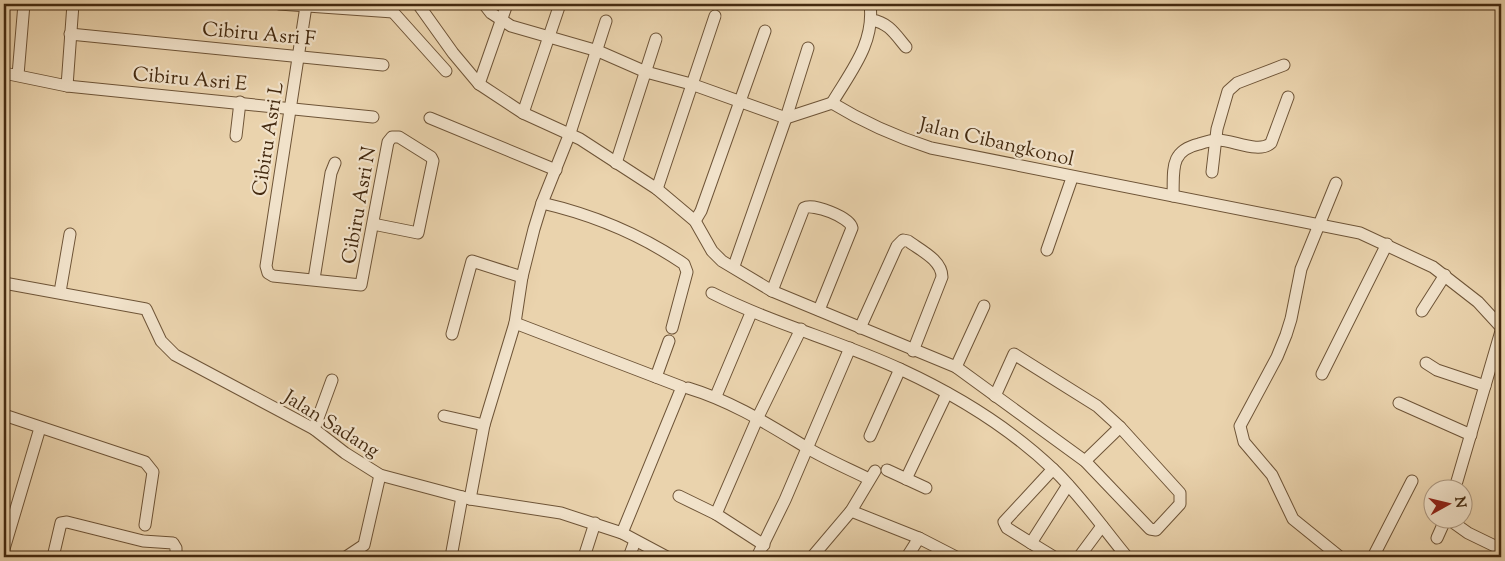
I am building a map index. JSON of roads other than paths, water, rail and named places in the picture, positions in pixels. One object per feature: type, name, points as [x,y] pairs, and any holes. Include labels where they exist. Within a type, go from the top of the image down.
[{"type":"street","points":[[18,76],[24,4]]},
{"type":"street","points":[[67,86],[73,4]]},
{"type":"street","points":[[279,4],[392,8],[446,71]]},
{"type":"street","points":[[418,4],[479,84],[523,113],[570,133],[657,189],[695,221],[712,251],[722,261],[734,266],[747,277],[772,291],[956,368],[1085,461],[1150,529],[1156,530],[1162,526],[1180,504],[1180,493],[1120,427],[1097,406],[1014,354],[996,396]]},
{"type":"street","points":[[484,4],[501,20],[511,26],[598,51],[646,72],[691,84],[786,118],[832,103],[865,47],[872,20],[870,4]]},
{"type":"street","points":[[479,84],[507,4]]},
{"type":"street","points":[[523,113],[560,4]]},
{"type":"street","name":"Cibiru Asri L","points":[[273,276],[268,273],[266,266],[292,107],[306,6]]},
{"type":"street","points":[[657,189],[715,16]]},
{"type":"street","points":[[872,20],[883,22],[906,47]]},
{"type":"street","points":[[451,557],[484,426],[515,323],[522,277],[542,203],[570,133],[598,51],[606,21]]},
{"type":"street","points":[[695,221],[701,211],[741,103],[765,31]]},
{"type":"street","name":"Cibiru Asri F","points":[[70,34],[299,55],[383,65]]},
{"type":"street","points":[[616,163],[656,39]]},
{"type":"street","points":[[734,266],[786,118],[808,48]]},
{"type":"street","points":[[1212,172],[1219,119],[1228,91],[1237,83],[1284,65]]},
{"type":"street","name":"Cibiru Asri E","points":[[4,73],[67,86],[292,107],[373,117]]},
{"type":"street","points":[[1173,196],[1174,170],[1179,152],[1185,147],[1216,139],[1257,147],[1267,146],[1271,143],[1288,97]]},
{"type":"street","points":[[236,136],[240,102]]},
{"type":"street","name":"Jalan Cibangkonol","points":[[832,103],[852,116],[899,137],[931,148],[1072,178],[1360,233],[1388,244],[1444,275],[1478,302],[1501,329]]},
{"type":"street","points":[[430,118],[556,170]]},
{"type":"street","name":"Cibiru Asri N","points":[[273,276],[361,285],[388,142],[392,137],[396,136],[431,157],[433,161],[418,233],[373,224]]},
{"type":"street","points":[[314,279],[331,173],[335,163]]},
{"type":"street","points":[[1047,250],[1072,178]]},
{"type":"street","points":[[1336,183],[1301,269],[1286,335],[1277,357],[1240,426],[1244,442],[1272,475],[1293,519],[1340,557]]},
{"type":"street","points":[[542,203],[578,212],[623,228],[684,264],[688,272],[672,328]]},
{"type":"street","points":[[772,291],[804,208],[816,207],[847,220],[852,225],[852,230],[819,310]]},
{"type":"street","points":[[60,292],[70,234]]},
{"type":"street","points":[[860,328],[896,246],[903,240],[908,241],[938,263],[942,269],[942,276],[913,351]]},
{"type":"street","points":[[1322,374],[1388,244]]},
{"type":"street","points":[[452,334],[472,260],[522,277]]},
{"type":"street","points":[[1422,311],[1444,275]]},
{"type":"street","name":"Jalan Sadang","points":[[4,283],[146,309],[161,341],[175,355],[314,429],[345,453],[380,475],[466,498],[561,513],[622,533],[667,557]]},
{"type":"street","points":[[712,293],[751,313],[850,348],[900,369],[947,394],[1009,432],[1053,469],[1127,557]]},
{"type":"street","points":[[956,368],[984,306]]},
{"type":"street","points":[[716,396],[751,313]]},
{"type":"street","points":[[515,323],[608,356],[682,387],[622,533]]},
{"type":"street","points":[[1458,478],[1501,329]]},
{"type":"street","points":[[716,514],[758,417],[801,330]]},
{"type":"street","points":[[656,377],[669,341]]},
{"type":"street","points":[[757,557],[764,545],[850,348]]},
{"type":"street","points":[[1426,363],[1485,386]]},
{"type":"street","points":[[870,436],[900,369]]},
{"type":"street","points":[[314,429],[332,380]]},
{"type":"street","points":[[688,388],[716,396],[758,417],[806,447],[872,475],[851,511],[812,557]]},
{"type":"street","points":[[906,479],[947,394]]},
{"type":"street","points":[[1399,403],[1471,435]]},
{"type":"street","points":[[4,415],[145,462],[151,466],[153,472],[145,525]]},
{"type":"street","points":[[444,416],[484,426]]},
{"type":"street","points":[[1085,461],[1120,427]]},
{"type":"street","points":[[4,549],[40,428]]},
{"type":"street","points":[[1053,469],[1004,522],[1007,528],[1054,557]]},
{"type":"street","points":[[887,470],[926,488]]},
{"type":"street","points":[[366,557],[364,545],[380,475]]},
{"type":"street","points":[[1373,557],[1412,481]]},
{"type":"street","points":[[1031,543],[1068,485]]},
{"type":"street","points":[[679,496],[716,514],[764,545]]},
{"type":"street","points":[[851,511],[919,538],[956,557]]},
{"type":"street","points":[[53,557],[61,524],[67,522],[143,541],[173,543],[176,548],[176,557]]},
{"type":"street","points":[[584,557],[595,523]]},
{"type":"street","points":[[1079,557],[1102,526]]},
{"type":"street","points":[[1437,538],[1442,528]]},
{"type":"street","points":[[1461,528],[1501,549]]},
{"type":"street","points":[[907,557],[919,538]]},
{"type":"street","points":[[629,557],[635,541]]},
{"type":"street","points":[[346,557],[364,545]]}]
